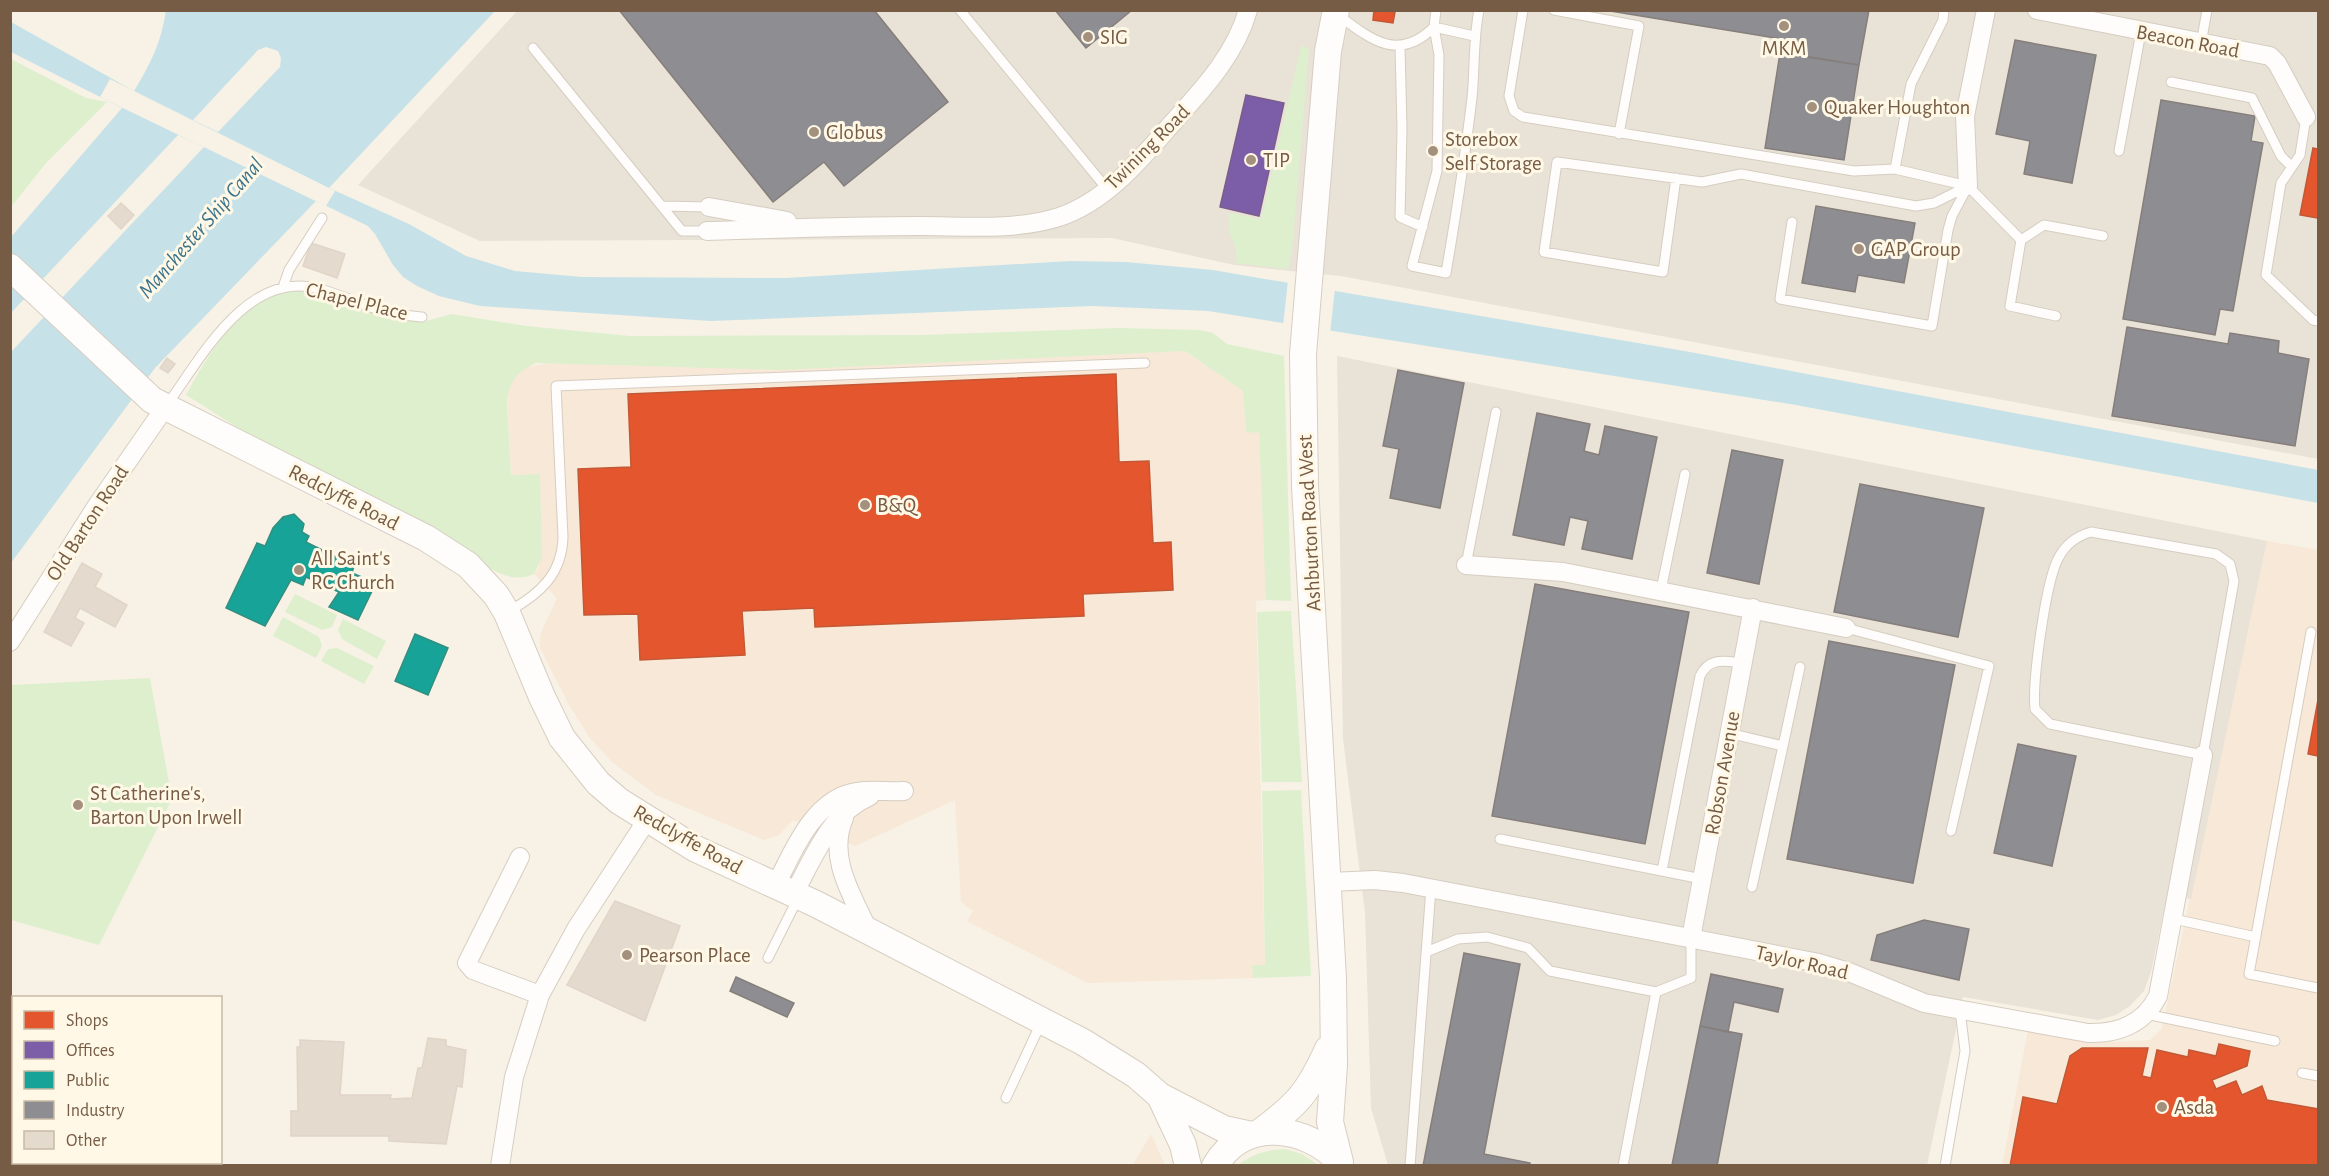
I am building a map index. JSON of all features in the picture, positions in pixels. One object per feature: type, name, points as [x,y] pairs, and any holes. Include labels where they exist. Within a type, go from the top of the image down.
[{"type":"main road","name":"Ashburton Road West","points":[[1335,11],[1328,51],[1308,271],[1303,354],[1305,486],[1329,882],[1334,1037],[1330,1122],[1341,1164]]},
{"type":"main road","name":"Redclyffe Road","points":[[10,267],[159,403],[446,550],[483,580],[507,613],[542,697],[576,759],[598,783],[647,820],[696,849],[790,891],[1042,1020],[1112,1059],[1160,1095],[1224,1129],[1256,1134],[1282,1131],[1304,1135],[1324,1146],[1341,1164]]},
{"type":"main road","name":"Ashburton Road West","points":[[1215,1166],[1233,1146],[1256,1134],[1300,1100],[1312,1084],[1334,1037]]},
{"type":"main road","name":"Redclyffe Road","points":[[1160,1095],[1183,1145],[1188,1166]]},
{"type":"street","name":"Twining Road","points":[[822,227],[1004,226],[1038,222],[1070,212],[1107,189],[1133,166],[1197,95],[1238,39],[1248,10]]},
{"type":"street","points":[[1968,186],[1965,116],[1986,10]]},
{"type":"street","name":"Beacon Road","points":[[2037,10],[2074,14],[2141,32],[2270,56],[2277,63],[2306,117]]},
{"type":"street","points":[[709,207],[822,227]]},
{"type":"street","points":[[707,231],[822,227]]},
{"type":"street","name":"Old Barton Road","points":[[10,642],[159,403]]},
{"type":"street","points":[[1466,565],[1563,572],[1846,628]]},
{"type":"street","name":"Robson Avenue","points":[[1691,938],[1753,608]]},
{"type":"street","points":[[2146,1014],[2153,1005],[2161,984],[2203,755]]},
{"type":"street","points":[[790,891],[800,839],[826,807],[855,792],[904,791]]},
{"type":"street","points":[[790,891],[833,823],[851,806],[881,792]]},
{"type":"street","points":[[851,806],[840,827],[838,858],[846,884],[868,930]]},
{"type":"street","points":[[500,1166],[514,1077],[540,995],[576,929],[647,820]]},
{"type":"street","points":[[520,857],[467,963],[474,970],[540,995]]},
{"type":"street","name":"Taylor Road","points":[[1329,882],[1375,880],[1431,888],[1819,963],[1849,972],[1917,1001],[2099,1033],[2122,1029],[2146,1014]]},
{"type":"lane","points":[[960,10],[1107,189]]},
{"type":"lane","points":[[1436,10],[1434,27],[1439,55],[1437,171],[1412,266],[1446,273],[1467,140],[1472,95],[1474,36],[1479,10]]},
{"type":"lane","points":[[1523,10],[1509,96],[1514,111],[1533,120],[1854,171],[1895,169],[1968,186],[2021,240]]},
{"type":"lane","points":[[1554,10],[1639,26],[1619,134]]},
{"type":"lane","points":[[1895,169],[1911,84],[1943,20],[1944,10]]},
{"type":"lane","points":[[2201,44],[2207,10]]},
{"type":"lane","points":[[1335,11],[1379,42],[1400,46],[1414,43],[1434,27]]},
{"type":"lane","points":[[1434,27],[1474,36]]},
{"type":"lane","points":[[2119,151],[2141,32]]},
{"type":"lane","points":[[1400,46],[1402,129],[1400,217],[1423,227]]},
{"type":"lane","points":[[532,48],[682,231],[707,231]]},
{"type":"lane","points":[[2171,82],[2252,98],[2281,156],[2292,167]]},
{"type":"lane","points":[[2306,117],[2300,155],[2281,183],[2266,274],[2313,320],[2319,321]]},
{"type":"lane","points":[[1676,178],[1663,272],[1544,252],[1557,162],[1676,178],[1702,182],[1741,174],[1916,206],[1934,202],[1968,186]]},
{"type":"lane","points":[[1792,222],[1780,299],[1932,326],[1948,230],[1952,216],[1968,186]]},
{"type":"lane","points":[[662,206],[709,207]]},
{"type":"lane","points":[[283,287],[289,270],[322,218]]},
{"type":"lane","points":[[2056,316],[2010,306],[2021,240],[2044,225],[2103,236]]},
{"type":"lane","name":"Chapel Place","points":[[159,403],[232,318],[252,300],[274,289],[314,288],[389,313],[422,317]]},
{"type":"lane","points":[[507,613],[548,583],[560,561],[563,537],[556,386],[1145,363]]},
{"type":"lane","points":[[1466,565],[1496,412]]},
{"type":"lane","points":[[1661,590],[1685,474]]},
{"type":"lane","points":[[2099,531],[2216,554],[2230,564],[2234,581],[2203,755],[2050,724],[2040,716],[2034,701],[2038,650],[2055,564],[2070,542],[2084,534],[2099,531]]},
{"type":"lane","points":[[1846,628],[1989,666],[1951,831]]},
{"type":"lane","points":[[2311,632],[2249,974],[2319,988]]},
{"type":"lane","points":[[1662,871],[1700,676],[1706,666],[1719,660],[1742,663]]},
{"type":"lane","points":[[1752,888],[1800,667]]},
{"type":"lane","points":[[1729,733],[1783,746]]},
{"type":"lane","points":[[1500,839],[1702,879]]},
{"type":"lane","points":[[1410,1166],[1431,888]]},
{"type":"lane","points":[[768,958],[790,891]]},
{"type":"lane","points":[[2174,919],[2256,937]]},
{"type":"lane","points":[[1426,952],[1458,939],[1487,937],[1528,948],[1550,971],[1656,992],[1691,978],[1691,938]]},
{"type":"lane","points":[[1623,1166],[1656,992]]},
{"type":"lane","points":[[1944,1166],[1965,1051],[1960,1010]]},
{"type":"lane","points":[[2146,1014],[2275,1041]]},
{"type":"lane","points":[[1006,1098],[1042,1020]]},
{"type":"lane","points":[[2302,1073],[2319,1076]]},
{"type":"shaded area","points":[[517,11],[2318,11],[2318,459],[1341,276],[1234,265],[1112,238],[480,241],[358,185]]},
{"type":"shaded area","points":[[1185,351],[1243,391],[1246,431],[1259,433],[1266,584],[1266,600],[1256,601],[1265,965],[1252,965],[1253,978],[1088,983],[967,921],[973,911],[961,902],[955,800],[855,846],[793,820],[779,835],[764,840],[656,795],[612,762],[589,737],[568,703],[540,648],[540,635],[557,598],[534,574],[539,567],[540,474],[511,475],[507,392],[515,377],[527,367],[554,362],[636,366]]},
{"type":"shaded area","points":[[1337,356],[2267,541],[2191,899],[2167,895],[2151,972],[2144,991],[2130,1006],[2116,1015],[2098,1020],[1963,997],[1927,1165],[1388,1165],[1371,1108],[1365,913],[1343,739]]},
{"type":"shaded area","points":[[2267,541],[2318,550],[2318,1165],[2002,1166],[2028,1030],[2095,1043],[2150,1040],[2162,1028]]},
{"type":"shaded area","points":[[1151,1134],[1165,1165],[1133,1165]]},
{"type":"green space","points":[[1301,46],[1309,48],[1292,251],[1288,269],[1236,263],[1229,228],[1230,213],[1261,219]]},
{"type":"green space","points":[[11,59],[86,98],[107,102],[46,163],[11,207]]},
{"type":"green space","points":[[309,291],[406,319],[426,321],[452,314],[526,326],[630,336],[921,335],[1119,328],[1199,330],[1213,333],[1227,344],[1284,356],[1291,601],[1266,600],[1259,433],[1246,432],[1243,391],[1185,351],[782,370],[536,363],[515,378],[509,389],[507,403],[511,475],[540,474],[542,557],[534,574],[516,578],[500,574],[264,444],[186,395],[217,344],[243,315],[276,295]]},
{"type":"green space","points":[[295,594],[337,615],[332,627],[322,630],[285,612]]},
{"type":"green space","points":[[1291,611],[1302,782],[1262,782],[1257,612]]},
{"type":"green space","points":[[283,617],[319,637],[322,646],[316,658],[273,636]]},
{"type":"green space","points":[[343,619],[386,641],[377,659],[342,639],[338,630]]},
{"type":"green space","points":[[337,648],[374,666],[364,684],[321,661],[328,649]]},
{"type":"green space","points":[[150,678],[172,799],[99,945],[11,920],[11,685]]},
{"type":"green space","points":[[1301,790],[1311,976],[1253,978],[1252,965],[1265,965],[1262,791]]},
{"type":"green space","points":[[1285,1149],[1302,1154],[1318,1165],[1238,1165],[1260,1153]]},
{"type":"water","name":"Manchester Ship Canal","points":[[166,10],[495,11],[329,188],[409,224],[466,256],[515,271],[582,277],[786,278],[1070,261],[1126,262],[1213,270],[1690,352],[2318,470],[2318,503],[1796,405],[1208,311],[1092,306],[711,321],[480,306],[439,296],[417,286],[403,277],[393,265],[368,226],[316,201],[155,368],[11,563],[11,352],[204,147],[178,135],[11,313],[11,237],[122,108],[11,52],[11,22],[134,91],[162,32]],"holes":[[[266,47],[278,51],[281,58],[280,67],[218,132],[193,120],[258,50]]]},
{"type":"pier","points":[[110,79],[335,191],[326,206],[100,97]]},
{"type":"pier","points":[[1288,280],[1335,288],[1330,334],[1283,326]]},
{"type":"building: Shops","points":[[1374,10],[1395,12],[1393,23],[1373,20]]},
{"type":"building: Shops","points":[[2313,148],[2318,149],[2318,218],[2300,215]]},
{"type":"building: Shops","name":"B&Q","points":[[1116,374],[1119,462],[1149,461],[1153,543],[1171,542],[1173,590],[1083,594],[1084,616],[815,627],[814,608],[742,611],[745,655],[640,660],[638,614],[584,615],[578,469],[631,467],[628,394]]},
{"type":"building: Shops","points":[[2318,700],[2318,756],[2308,754]]},
{"type":"building: Shops","name":"Asda","points":[[2219,1044],[2250,1051],[2247,1066],[2212,1080],[2216,1089],[2236,1081],[2242,1095],[2262,1086],[2267,1100],[2318,1109],[2318,1166],[2010,1166],[2023,1097],[2057,1104],[2070,1056],[2082,1048],[2148,1048],[2142,1076],[2151,1078],[2157,1050],[2188,1057],[2189,1050],[2216,1056]]},
{"type":"building: Offices","name":"TIP","points":[[1246,95],[1284,103],[1259,216],[1220,207]]},
{"type":"building: Public","name":"All Saint's RC Church","points":[[294,514],[304,524],[302,532],[309,536],[306,542],[354,566],[352,573],[376,583],[358,620],[329,607],[339,592],[306,577],[303,585],[291,580],[265,626],[226,608],[257,543],[265,546],[273,528],[283,517]]},
{"type":"building: Public","points":[[415,634],[448,648],[428,695],[395,681]]},
{"type":"building: Industry","name":"Globus","points":[[619,10],[874,10],[948,102],[844,186],[824,162],[773,202]]},
{"type":"building: Industry","name":"SIG","points":[[1055,10],[1132,10],[1086,48]]},
{"type":"building: Industry","name":"MKM","points":[[1604,10],[1869,10],[1859,65],[1798,55],[1800,42]]},
{"type":"building: Industry","points":[[2015,40],[2096,55],[2072,183],[2024,174],[2030,141],[1996,134]]},
{"type":"building: Industry","name":"Quaker Houghton","points":[[1780,53],[1859,65],[1844,160],[1765,148]]},
{"type":"building: Industry","points":[[2161,100],[2255,116],[2251,141],[2263,143],[2233,311],[2220,309],[2215,335],[2123,319]]},
{"type":"building: Industry","name":"GAP Group","points":[[1816,206],[1915,223],[1904,283],[1858,275],[1855,292],[1802,283]]},
{"type":"building: Industry","points":[[2127,327],[2228,344],[2230,333],[2279,341],[2278,353],[2309,359],[2295,446],[2112,416]]},
{"type":"building: Industry","points":[[1398,370],[1464,383],[1440,508],[1390,498],[1399,449],[1383,446]]},
{"type":"building: Industry","points":[[1537,413],[1590,424],[1584,451],[1599,455],[1605,426],[1657,437],[1632,559],[1582,549],[1588,521],[1570,517],[1564,545],[1513,535]]},
{"type":"building: Industry","points":[[1732,450],[1783,460],[1759,584],[1707,573]]},
{"type":"building: Industry","points":[[1860,484],[1984,508],[1958,637],[1834,612]]},
{"type":"building: Industry","points":[[1535,584],[1689,612],[1645,844],[1492,816]]},
{"type":"building: Industry","points":[[1829,641],[1955,665],[1913,883],[1787,859]]},
{"type":"building: Industry","points":[[2018,744],[2076,756],[2052,866],[1994,853]]},
{"type":"building: Industry","points":[[1924,920],[1969,929],[1959,980],[1871,960],[1877,935]]},
{"type":"building: Industry","points":[[1464,953],[1520,964],[1484,1154],[1530,1163],[1530,1166],[1423,1166]]},
{"type":"building: Industry","points":[[1711,974],[1783,989],[1778,1012],[1734,1002],[1728,1032],[1700,1026]]},
{"type":"building: Industry","points":[[736,977],[794,1003],[787,1017],[730,991]]},
{"type":"building: Industry","points":[[1700,1026],[1742,1034],[1717,1166],[1675,1166],[1672,1165]]},
{"type":"building: Other","points":[[121,203],[134,215],[121,229],[108,216]]},
{"type":"building: Other","points":[[311,243],[345,254],[337,278],[303,266]]},
{"type":"building: Other","points":[[167,358],[175,364],[168,373],[160,368]]},
{"type":"building: Other","points":[[82,563],[102,574],[95,587],[127,605],[115,627],[80,608],[75,618],[84,623],[71,646],[44,632]]},
{"type":"building: Other","name":"Pearson Place","points":[[615,901],[680,926],[645,1021],[567,985]]},
{"type":"building: Other","points":[[428,1038],[446,1040],[446,1046],[466,1050],[462,1087],[457,1086],[446,1144],[389,1141],[389,1136],[291,1136],[291,1111],[298,1111],[297,1047],[300,1047],[300,1040],[344,1042],[340,1095],[391,1095],[390,1099],[412,1098],[418,1068],[422,1068]]},
{"type":"place","name":"MKM","points":[[1784,26]]},
{"type":"place","name":"SIG","points":[[1088,37]]},
{"type":"place","name":"Quaker Houghton","points":[[1812,107]]},
{"type":"place","name":"Globus","points":[[814,132]]},
{"type":"place","name":"Storebox Self Storage","points":[[1433,151]]},
{"type":"place","name":"TIP","points":[[1251,160]]},
{"type":"place","name":"GAP Group","points":[[1859,249]]},
{"type":"place","name":"B&Q","points":[[865,505]]},
{"type":"place","name":"All Saint's RC Church","points":[[299,570]]},
{"type":"place","name":"St Catherine's, Barton Upon Irwell","points":[[78,805]]},
{"type":"place","name":"Pearson Place","points":[[627,955]]},
{"type":"place","name":"Asda","points":[[2162,1107]]}]
